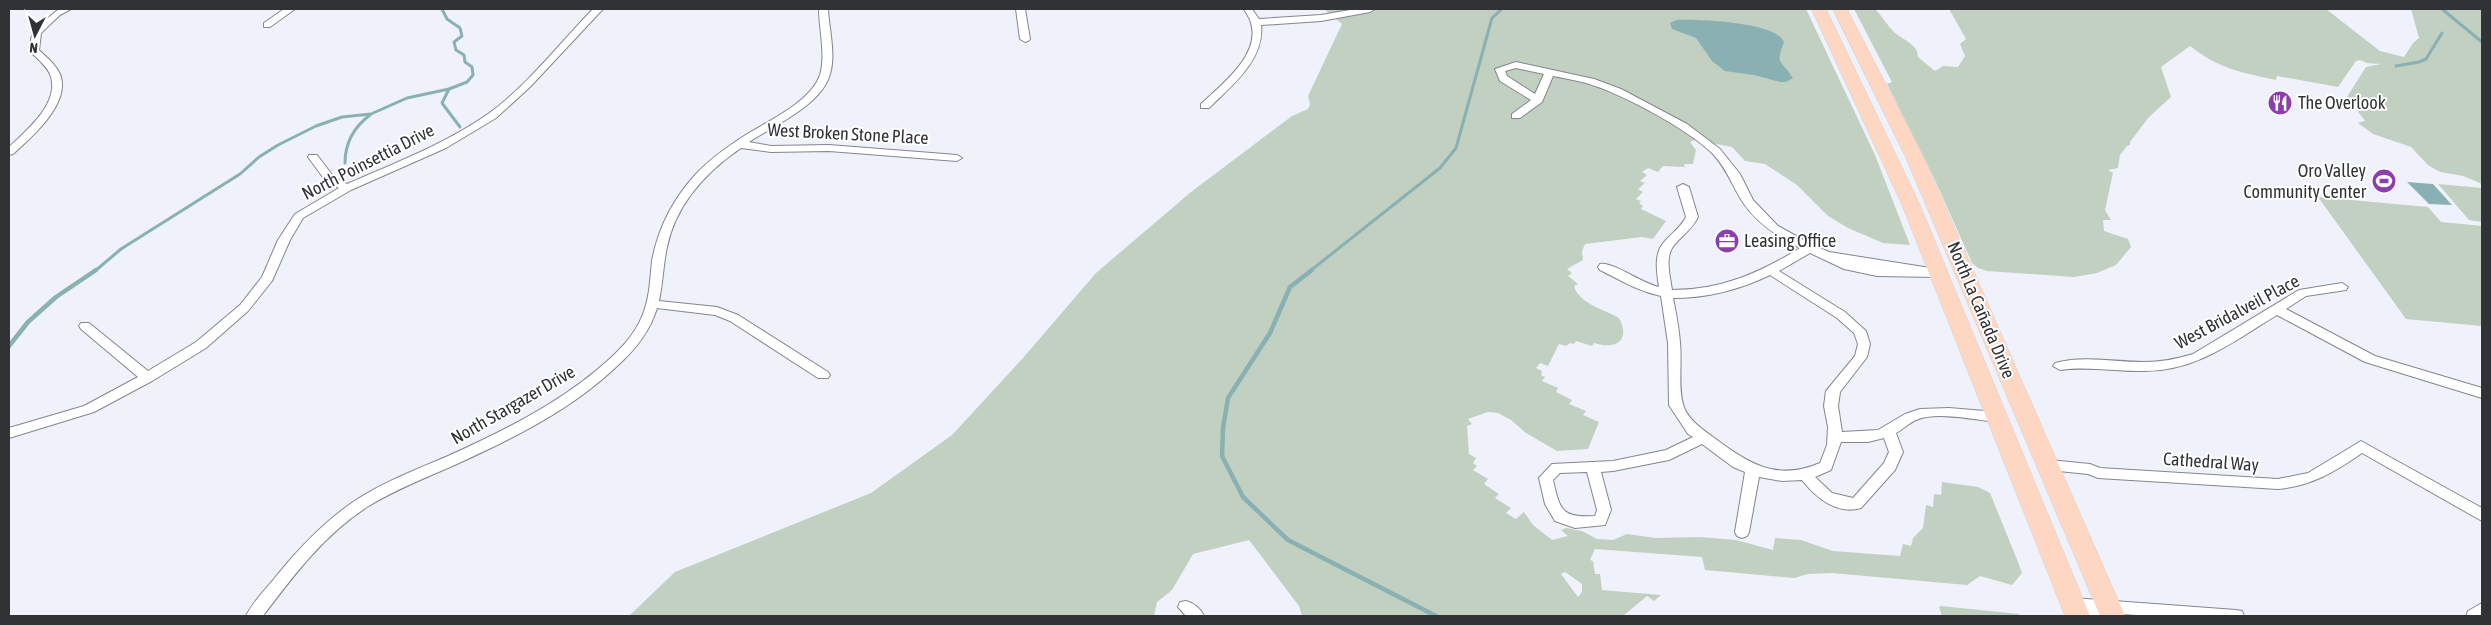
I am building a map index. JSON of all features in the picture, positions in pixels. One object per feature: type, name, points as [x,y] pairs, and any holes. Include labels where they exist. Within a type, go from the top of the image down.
[{"type":"main road","name":"North La Cañada Drive","points":[[1819,9],[1881,138],[1939,273],[2075,610]]},
{"type":"main road","name":"North La Cañada Drive","points":[[1840,9],[1915,158],[2049,465],[2108,613]]},
{"type":"street","points":[[9,152],[30,133],[57,95],[56,76],[34,50],[36,32],[57,13],[66,9]]},
{"type":"street","points":[[267,25],[290,9]]},
{"type":"street","name":"North Poinsettia Drive","points":[[9,433],[89,410],[201,345],[244,308],[268,278],[284,240],[300,216],[347,188],[442,146],[492,116],[526,85],[598,9]]},
{"type":"street","name":"North Stargazer Drive","points":[[254,616],[307,550],[335,522],[387,489],[495,438],[558,404],[585,386],[619,357],[646,322],[653,304],[659,255],[670,220],[701,175],[738,144],[808,97],[823,81],[825,71],[823,9]]},
{"type":"street","points":[[1020,9],[1025,39]]},
{"type":"street","points":[[1205,106],[1227,85],[1253,52],[1257,42],[1257,22],[1248,9]]},
{"type":"street","points":[[1257,22],[1321,18],[1370,9]]},
{"type":"street","points":[[1538,100],[1504,79],[1500,69],[1516,66],[1550,71],[1617,91],[1683,126],[1716,151],[1734,174],[1748,201],[1774,229],[1809,248],[1848,266],[1877,272],[1939,273]]},
{"type":"street","points":[[1516,116],[1538,100],[1550,71]]},
{"type":"street","name":"West Broken Stone Place","points":[[738,144],[771,149],[829,148],[956,158]]},
{"type":"street","points":[[313,157],[329,178],[347,188]]},
{"type":"street","points":[[1683,187],[1692,217],[1687,227],[1668,244],[1662,264],[1674,343],[1676,405],[1693,430],[1738,463],[1753,469],[1782,476],[1806,475],[1826,466],[1835,427],[1831,406],[1833,391],[1861,357],[1864,344],[1860,331],[1841,315],[1770,270]]},
{"type":"street","points":[[1604,267],[1652,290],[1681,295],[1706,293],[1783,265],[1809,248]]},
{"type":"street","name":"West Bridalveil Place","points":[[2060,366],[2079,363],[2145,367],[2177,364],[2198,356],[2303,293],[2342,287]]},
{"type":"street","points":[[653,304],[717,311],[734,318],[822,375]]},
{"type":"street","points":[[2276,309],[2370,359],[2482,393]]},
{"type":"street","points":[[85,326],[147,378]]},
{"type":"street","points":[[1834,437],[1866,438],[1889,432],[1905,418],[1920,414],[1937,413],[1997,417]]},
{"type":"street","points":[[1806,475],[1822,497],[1838,503],[1856,504],[1890,466],[1896,452],[1889,432]]},
{"type":"street","points":[[1593,468],[1604,510],[1600,521],[1570,524],[1558,517],[1550,498],[1546,478],[1557,468],[1593,468],[1638,463],[1669,455],[1702,438]]},
{"type":"street","name":"Cathedral Way","points":[[2049,465],[2090,469],[2098,473],[2258,484],[2295,483],[2318,476],[2361,446],[2482,515]]},
{"type":"street","points":[[1742,532],[1753,469]]},
{"type":"street","points":[[2474,616],[2482,609]]},
{"type":"street","points":[[2075,610],[2108,613],[2236,616]]},
{"type":"shaded area","points":[[1324,9],[1806,9],[1875,155],[1910,245],[1883,243],[1848,228],[1828,216],[1797,185],[1765,164],[1745,161],[1732,147],[1695,140],[1690,142],[1696,150],[1693,164],[1684,164],[1685,167],[1663,166],[1658,172],[1648,168],[1642,172],[1647,175],[1640,181],[1645,183],[1638,189],[1643,192],[1636,199],[1641,201],[1639,203],[1643,206],[1641,209],[1666,221],[1653,239],[1642,237],[1585,244],[1582,251],[1583,260],[1567,269],[1572,273],[1568,276],[1578,284],[1574,286],[1581,297],[1586,302],[1619,318],[1623,333],[1622,338],[1615,344],[1602,345],[1594,343],[1592,346],[1576,341],[1574,344],[1570,343],[1566,346],[1559,344],[1548,366],[1540,363],[1536,368],[1542,371],[1541,375],[1545,377],[1542,381],[1558,388],[1556,392],[1572,400],[1569,404],[1586,411],[1583,415],[1599,422],[1588,449],[1557,451],[1526,433],[1511,420],[1498,413],[1488,412],[1468,419],[1472,424],[1467,426],[1469,454],[1476,458],[1473,463],[1477,466],[1473,470],[1488,479],[1484,484],[1499,494],[1495,498],[1511,508],[1506,513],[1516,519],[1524,512],[1533,525],[1552,540],[1568,536],[1561,530],[1566,528],[1582,531],[1597,539],[1613,540],[1627,534],[1656,538],[1700,537],[1736,540],[1773,550],[1775,538],[1801,540],[1833,551],[1900,556],[1903,544],[1911,546],[1913,538],[1923,528],[1926,505],[1933,507],[1934,494],[1941,495],[1942,482],[1978,487],[1990,493],[2022,573],[2012,585],[1980,576],[1967,585],[1832,573],[1808,574],[1794,578],[1705,570],[1702,557],[1595,549],[1590,560],[1593,561],[1595,574],[1600,574],[1602,590],[1661,595],[1654,601],[1647,596],[1623,616],[1302,616],[1299,606],[1249,540],[1193,554],[1172,590],[1157,602],[1154,616],[629,616],[675,572],[871,493],[952,435],[1023,358],[1096,273],[1191,192],[1292,116],[1308,109],[1310,104],[1308,96],[1342,24]],"holes":[[[1565,572],[1582,584],[1582,592],[1578,597],[1561,574]]]},
{"type":"shaded area","points":[[1854,9],[1875,9],[1894,32],[1913,45],[1918,57],[1935,71],[1943,66],[1958,67],[1965,56],[1960,44],[1966,39],[1949,9],[2326,9],[2380,51],[2404,57],[2413,43],[2419,38],[2411,9],[2482,9],[2482,184],[2463,176],[2440,172],[2428,165],[2411,147],[2373,134],[2358,123],[2365,121],[2347,97],[2366,67],[2381,64],[2356,61],[2338,87],[2277,76],[2276,80],[2240,72],[2211,60],[2190,46],[2161,67],[2171,97],[2149,117],[2130,142],[2130,145],[2120,155],[2118,168],[2108,170],[2113,173],[2105,210],[2111,220],[2103,220],[2104,231],[2128,239],[2131,247],[2116,265],[2097,273],[2074,277],[1987,271],[1978,268],[1972,263],[1934,178],[1887,84],[1892,82]]},
{"type":"shaded area","points":[[1677,20],[1735,23],[1767,30],[1778,35],[1784,42],[1780,55],[1781,62],[1793,78],[1786,82],[1780,82],[1754,75],[1725,71],[1712,61],[1696,38],[1672,29],[1670,23]]},
{"type":"shaded area","points":[[2407,182],[2433,184],[2452,205],[2429,204]]},
{"type":"shaded area","points":[[2438,184],[2482,188],[2482,222],[2469,220]]},
{"type":"shaded area","points":[[2318,197],[2428,207],[2441,222],[2482,226],[2482,326],[2406,319]]},
{"type":"shaded area","points":[[1939,607],[2019,614],[2020,616],[1942,616]]},
{"type":"waterway","points":[[442,9],[447,19],[460,28],[462,36],[454,42],[456,50],[464,55],[465,62],[472,67],[473,75],[467,82],[449,89]]},
{"type":"waterway","points":[[1310,271],[1440,168],[1456,148],[1492,18],[1502,9]]},
{"type":"waterway","points":[[2442,9],[2482,42]]},
{"type":"waterway","points":[[2396,66],[2426,59],[2442,33]]},
{"type":"waterway","points":[[95,271],[121,249],[240,174],[259,157],[278,145],[316,126],[342,117],[371,114],[407,98],[449,89]]},
{"type":"waterway","points":[[449,89],[442,103],[460,127]]},
{"type":"waterway","points":[[345,163],[347,148],[355,130],[370,115]]},
{"type":"waterway","points":[[9,346],[28,322],[56,297],[96,270]]},
{"type":"waterway","points":[[1312,270],[1290,287],[1270,333],[1228,398],[1223,428],[1222,456],[1243,497],[1288,540],[1436,616]]},
{"type":"place","name":"The Overlook","points":[[2280,103]]},
{"type":"place","name":"Oro Valley Community Center","points":[[2384,181]]},
{"type":"place","name":"Leasing Office","points":[[1727,241]]}]
